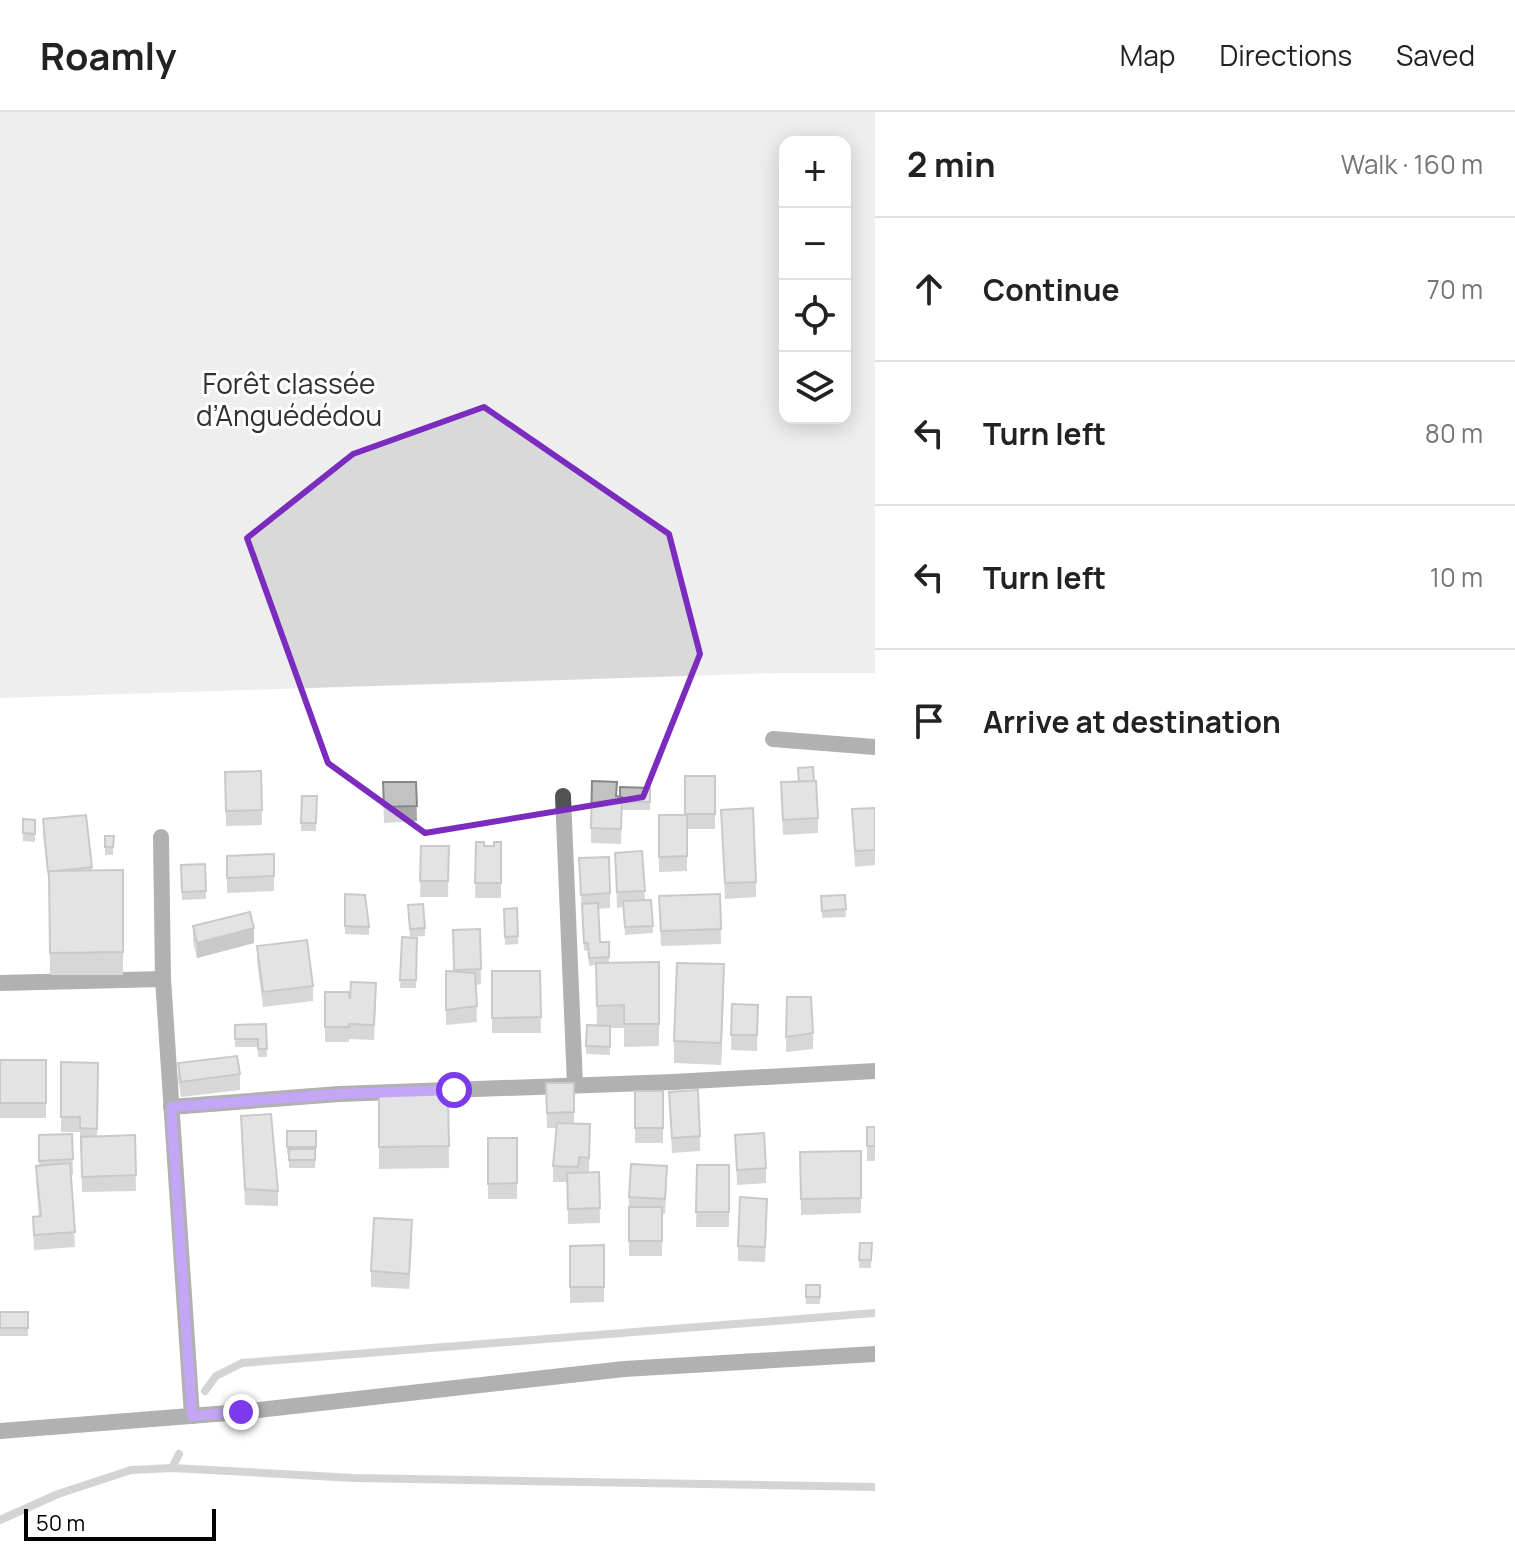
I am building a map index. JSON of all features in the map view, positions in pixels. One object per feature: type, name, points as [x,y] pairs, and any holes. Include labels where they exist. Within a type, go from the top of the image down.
[{"type":"street","points":[[773,739],[875,747]]},
{"type":"street","points":[[563,796],[575,1085]]},
{"type":"street","points":[[161,837],[163,979],[192,1416]]},
{"type":"street","points":[[0,983],[163,979]]},
{"type":"street","points":[[171,1107],[339,1094],[875,1071]]},
{"type":"street","points":[[0,1431],[241,1412],[624,1369],[875,1354]]},
{"type":"highlighted area","points":[[484,407],[669,534],[700,654],[643,797],[425,833],[328,763],[247,538],[353,454]]},
{"type":"green space","name":"Forêt classée d’Anguédédou","points":[[0,112],[875,112],[875,673],[779,673],[0,698]]},
{"type":"building","points":[[813,767],[814,781],[799,782],[798,768]]},
{"type":"building","points":[[261,771],[262,810],[226,811],[225,772]]},
{"type":"building","points":[[685,776],[715,776],[715,814],[685,814]]},
{"type":"building","points":[[592,781],[617,782],[616,796],[622,797],[621,829],[591,828]]},
{"type":"building","points":[[816,781],[818,818],[783,820],[781,782]]},
{"type":"building","points":[[383,782],[416,782],[417,806],[384,807]]},
{"type":"building","points":[[620,787],[650,788],[650,802],[622,802]]},
{"type":"building","points":[[302,796],[317,796],[316,823],[301,823]]},
{"type":"building","points":[[753,808],[756,882],[725,883],[721,810]]},
{"type":"building","points":[[875,808],[875,850],[855,851],[852,809]]},
{"type":"building","points":[[86,815],[92,867],[48,872],[43,819]]},
{"type":"building","points":[[659,815],[687,815],[687,856],[659,857]]},
{"type":"building","points":[[23,819],[35,820],[35,834],[23,833]]},
{"type":"building","points":[[105,836],[114,836],[113,847],[105,847]]},
{"type":"building","points":[[476,842],[494,846],[494,842],[501,842],[501,883],[475,883]]},
{"type":"building","points":[[421,846],[449,846],[448,881],[420,881]]},
{"type":"building","points":[[642,851],[645,891],[617,892],[615,853]]},
{"type":"building","points":[[274,854],[274,876],[227,878],[227,856]]},
{"type":"building","points":[[609,857],[610,893],[581,895],[579,858]]},
{"type":"building","points":[[205,864],[206,891],[182,892],[181,865]]},
{"type":"building","points":[[123,870],[123,952],[50,953],[49,871]]},
{"type":"building","points":[[345,894],[365,895],[369,927],[345,926]]},
{"type":"building","points":[[720,894],[721,929],[661,931],[659,896]]},
{"type":"building","points":[[845,895],[846,909],[822,911],[821,896]]},
{"type":"building","points":[[651,900],[653,926],[625,927],[623,901]]},
{"type":"building","points":[[598,903],[600,942],[609,942],[609,957],[589,958],[588,943],[584,943],[582,904]]},
{"type":"building","points":[[423,904],[425,928],[410,929],[408,905]]},
{"type":"building","points":[[517,908],[518,936],[505,937],[504,909]]},
{"type":"building","points":[[250,912],[254,928],[197,943],[193,926]]},
{"type":"building","points":[[480,929],[481,969],[454,970],[453,930]]},
{"type":"building","points":[[402,937],[417,938],[416,980],[400,980]]},
{"type":"building","points":[[307,940],[313,986],[263,992],[257,946]]},
{"type":"building","points":[[659,962],[659,1024],[624,1024],[624,1005],[597,1006],[596,963]]},
{"type":"building","points":[[677,963],[724,964],[721,1043],[674,1041]]},
{"type":"building","points":[[446,971],[475,973],[477,1006],[446,1010]]},
{"type":"building","points":[[492,971],[540,971],[541,1017],[492,1018]]},
{"type":"building","points":[[351,982],[376,983],[374,1025],[325,1027],[325,992],[349,992],[350,999]]},
{"type":"building","points":[[787,997],[811,997],[813,1033],[786,1037]]},
{"type":"building","points":[[732,1004],[758,1005],[757,1035],[731,1035]]},
{"type":"building","points":[[266,1024],[267,1049],[258,1049],[258,1039],[235,1039],[235,1025]]},
{"type":"building","points":[[587,1025],[610,1026],[610,1047],[586,1046]]},
{"type":"building","points":[[237,1056],[240,1074],[181,1082],[178,1063]]},
{"type":"building","points":[[0,1060],[46,1060],[46,1103],[0,1103]]},
{"type":"building","points":[[61,1062],[98,1063],[97,1129],[80,1128],[80,1117],[61,1117]]},
{"type":"building","points":[[546,1083],[574,1083],[574,1112],[547,1113]]},
{"type":"building","points":[[698,1090],[700,1136],[672,1138],[669,1092]]},
{"type":"building","points":[[635,1091],[663,1091],[663,1128],[635,1128]]},
{"type":"building","points":[[448,1093],[449,1146],[379,1147],[379,1094]]},
{"type":"building","points":[[271,1114],[278,1191],[245,1189],[241,1116]]},
{"type":"building","points":[[557,1123],[590,1124],[589,1158],[579,1157],[578,1167],[553,1166]]},
{"type":"building","points":[[867,1127],[875,1127],[875,1146],[867,1146]]},
{"type":"building","points":[[287,1131],[316,1131],[316,1147],[287,1147]]},
{"type":"building","points":[[764,1133],[766,1168],[737,1170],[735,1135]]},
{"type":"building","points":[[72,1134],[73,1159],[39,1161],[39,1135]]},
{"type":"building","points":[[135,1135],[136,1175],[82,1177],[81,1137]]},
{"type":"building","points":[[488,1138],[517,1138],[517,1183],[488,1184]]},
{"type":"building","points":[[289,1149],[315,1149],[315,1160],[289,1160]]},
{"type":"building","points":[[861,1151],[861,1198],[801,1199],[800,1152]]},
{"type":"building","points":[[70,1163],[75,1232],[34,1235],[33,1217],[41,1216],[36,1166]]},
{"type":"building","points":[[631,1164],[667,1166],[665,1199],[629,1197]]},
{"type":"building","points":[[697,1165],[729,1165],[729,1212],[696,1212]]},
{"type":"building","points":[[599,1172],[600,1208],[568,1209],[567,1173]]},
{"type":"building","points":[[740,1197],[767,1199],[765,1247],[738,1246]]},
{"type":"building","points":[[629,1207],[662,1207],[662,1241],[629,1241]]},
{"type":"building","points":[[374,1218],[412,1220],[409,1274],[371,1271]]},
{"type":"building","points":[[860,1243],[872,1243],[871,1260],[859,1260]]},
{"type":"building","points":[[604,1245],[604,1287],[570,1287],[570,1246]]},
{"type":"building","points":[[806,1285],[820,1285],[820,1297],[806,1297]]},
{"type":"building","points":[[0,1312],[28,1312],[28,1328],[0,1328]]},
{"type":"waterway","points":[[205,1391],[216,1376],[242,1363],[875,1313]]},
{"type":"waterway","points":[[172,1468],[179,1454]]},
{"type":"waterway","points":[[0,1520],[58,1494],[131,1470],[172,1468],[354,1478],[875,1487]]},
{"type":"route","points":[[241,1412],[192,1416],[171,1107],[339,1094],[454,1090]]}]
